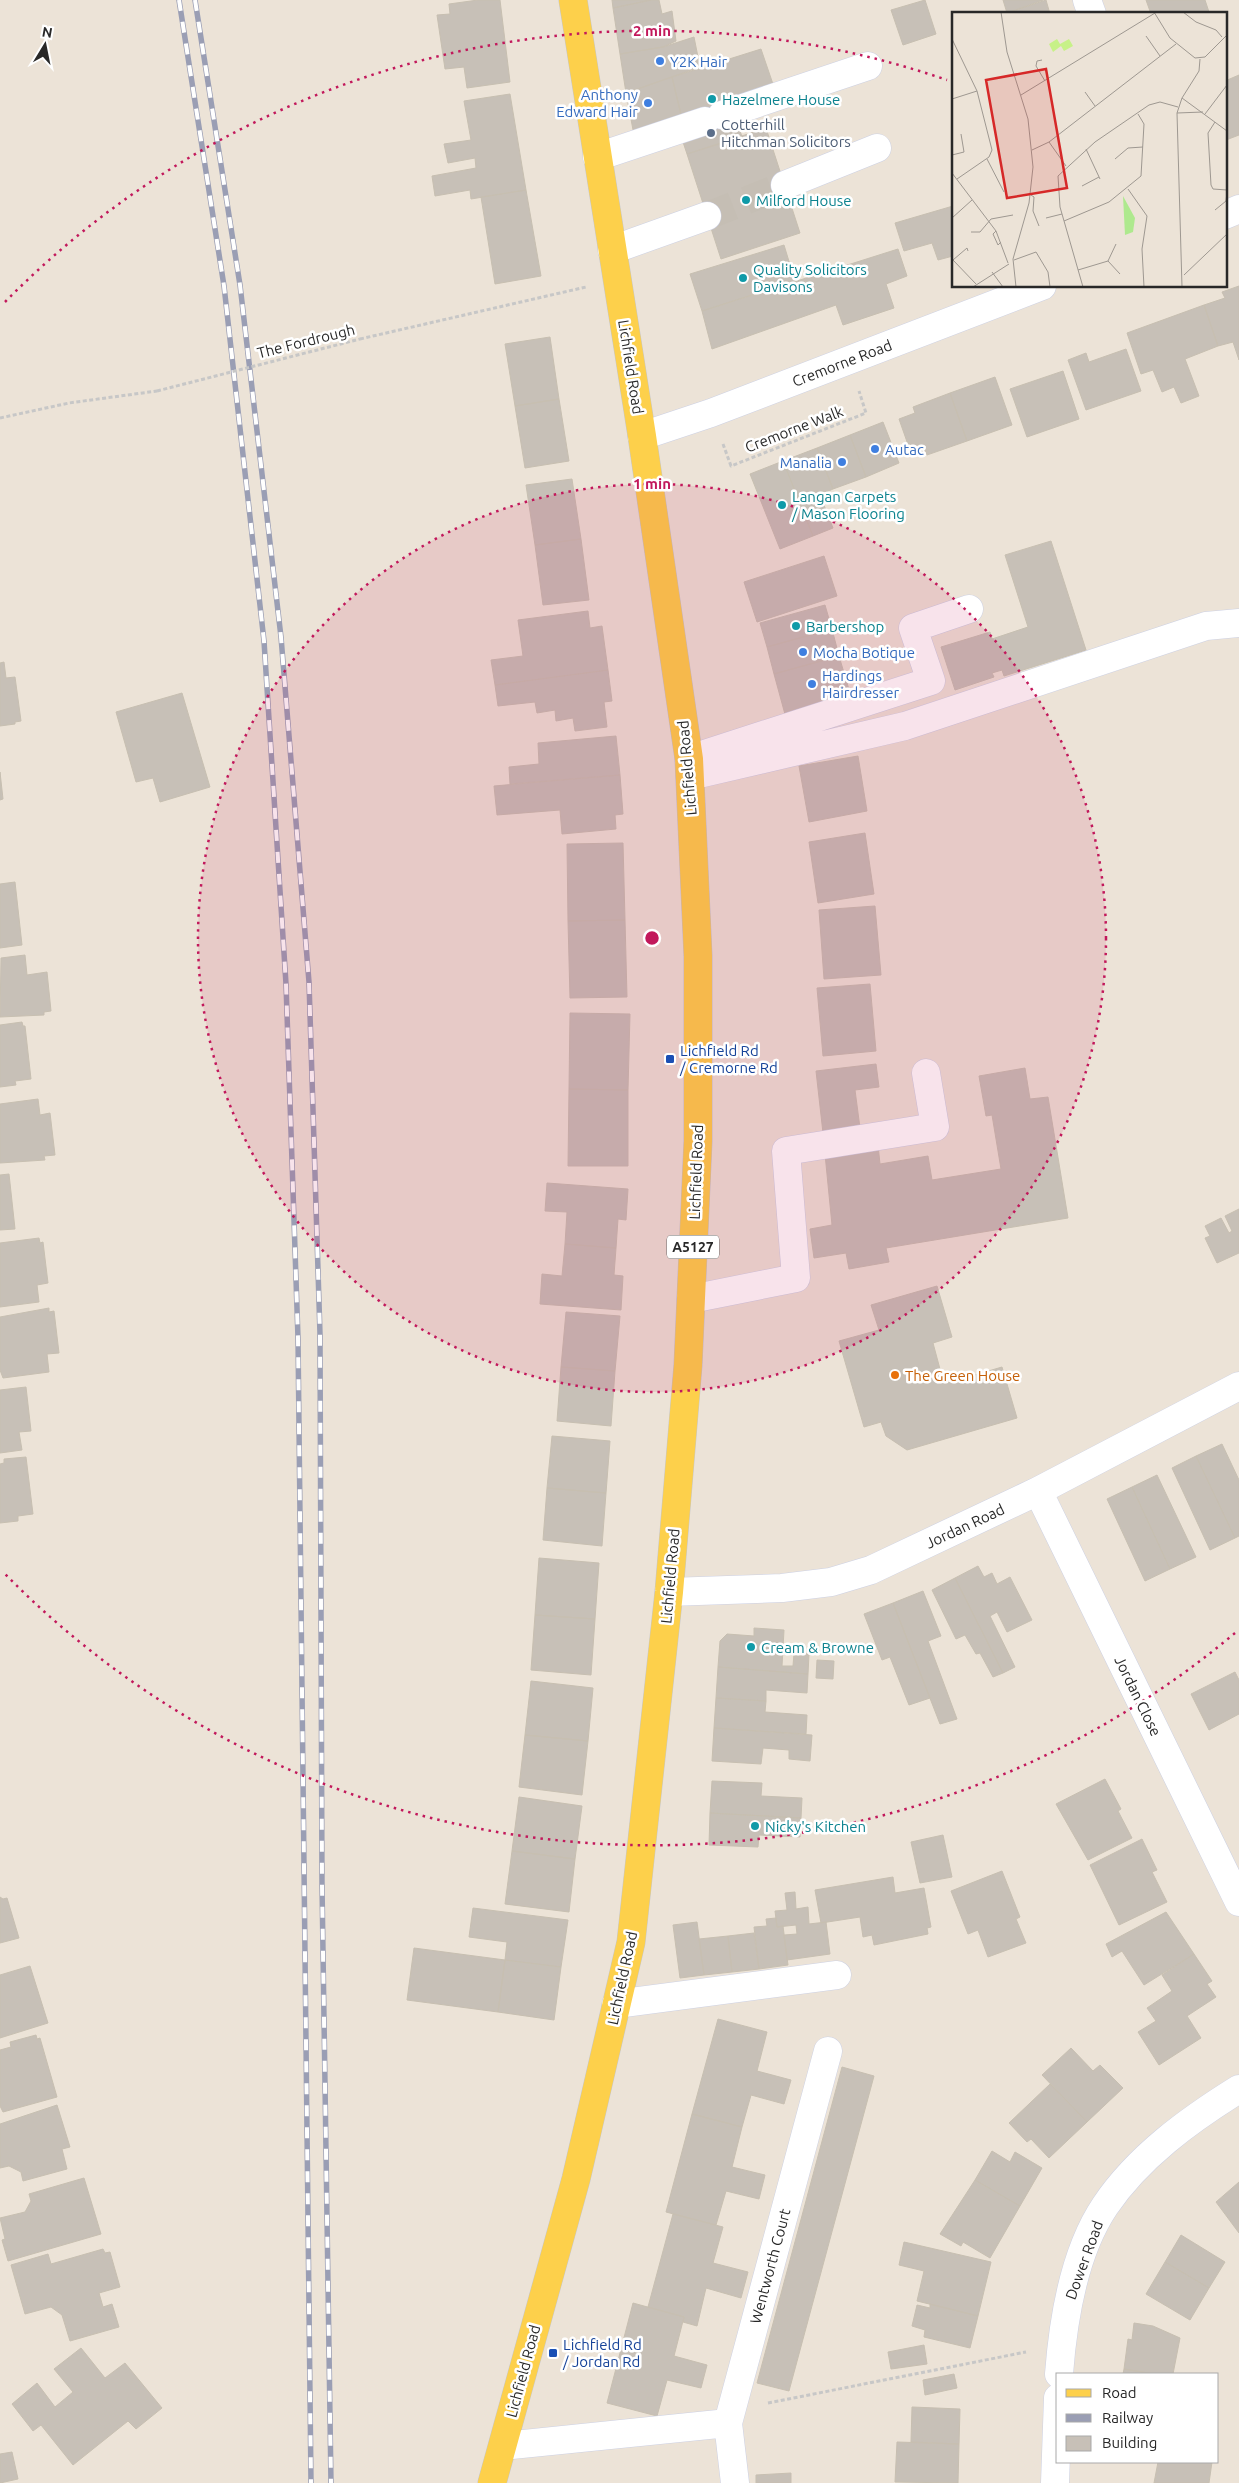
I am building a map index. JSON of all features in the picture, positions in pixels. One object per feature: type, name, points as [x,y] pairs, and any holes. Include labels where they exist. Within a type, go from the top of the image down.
[{"type":"main road","name":"Lichfield Road","points":[[492,2483],[576,2179],[631,1942],[669,1592],[688,1365],[698,1141],[698,956],[689,767],[642,436],[573,0]]},
{"type":"street","points":[[1087,0],[1091,12]]},
{"type":"street","points":[[597,158],[868,66]]},
{"type":"street","points":[[785,185],[877,148]]},
{"type":"street","points":[[1226,214],[1239,209]]},
{"type":"street","points":[[612,250],[707,216]]},
{"type":"street","name":"Cremorne Road","points":[[642,436],[711,413],[1037,288]]},
{"type":"street","points":[[689,767],[931,681],[913,628],[969,609]]},
{"type":"street","points":[[689,767],[905,726],[1206,626],[1239,623]]},
{"type":"street","points":[[691,1299],[796,1278],[786,1151],[935,1127],[926,1074]]},
{"type":"street","name":"Jordan Road","points":[[669,1592],[782,1588],[831,1582],[871,1570],[1038,1491],[1239,1386]]},
{"type":"street","name":"Jordan Close","points":[[1038,1491],[1239,1902]]},
{"type":"street","points":[[616,2004],[837,1975]]},
{"type":"street","name":"Wentworth Court","points":[[734,2483],[730,2417],[828,2051]]},
{"type":"street","name":"Dower Road","points":[[1059,2373],[1066,2310],[1078,2266],[1104,2207],[1138,2166],[1209,2108],[1239,2089]]},
{"type":"street","points":[[503,2446],[730,2417]]},
{"type":"street","points":[[1055,2483],[1056,2455]]},
{"type":"path","name":"The Fordrough","points":[[0,418],[69,403],[157,391],[360,339],[617,280]]},
{"type":"path","name":"Cremorne Walk","points":[[711,413],[731,466],[866,413],[849,361]]},
{"type":"path","points":[[730,2417],[1061,2346]]},
{"type":"building","points":[[478,0],[500,0],[510,82],[467,88],[464,67],[445,69],[437,15],[450,14],[449,4]]},
{"type":"building","points":[[612,0],[651,0],[613,8]]},
{"type":"building","points":[[659,0],[662,14],[672,11],[676,41],[663,47],[620,54],[613,8]]},
{"type":"building","points":[[925,0],[936,34],[903,45],[891,10]]},
{"type":"building","points":[[1003,0],[1043,0],[1010,12],[1007,12]]},
{"type":"building","points":[[1046,0],[1049,12],[1010,12]]},
{"type":"building","points":[[1146,0],[1205,0],[1209,12],[1150,12]]},
{"type":"building","name":"Y2K Hair","points":[[694,37],[700,67],[626,93],[620,54],[663,47]]},
{"type":"building","name":"Hazelmere House","points":[[761,49],[775,90],[737,121],[742,137],[687,154],[681,136],[683,123],[672,77]]},
{"type":"building","points":[[1239,75],[1239,135],[1226,140],[1226,81]]},
{"type":"building","points":[[672,77],[683,123],[634,135],[626,93]]},
{"type":"building","points":[[510,94],[526,190],[471,199],[470,190],[435,196],[432,176],[476,168],[475,158],[448,163],[444,144],[471,140],[464,101]]},
{"type":"building","name":"Milford House","points":[[766,128],[800,233],[721,259],[687,154]]},
{"type":"building","points":[[526,190],[541,276],[495,284],[481,197]]},
{"type":"building","points":[[952,206],[952,256],[938,260],[932,243],[904,251],[895,223]]},
{"type":"building","name":"Quality Solicitors Davisons","points":[[784,245],[795,281],[702,311],[690,274]]},
{"type":"building","points":[[898,249],[907,276],[886,284],[894,308],[843,325],[836,305],[712,349],[702,311]]},
{"type":"building","points":[[1239,286],[1239,360],[1233,342],[1218,346],[1204,305],[1225,298],[1222,292]]},
{"type":"building","points":[[1204,305],[1218,346],[1185,359],[1199,396],[1181,403],[1174,387],[1162,392],[1153,370],[1141,374],[1127,333]]},
{"type":"building","points":[[550,337],[559,399],[515,406],[505,344]]},
{"type":"building","points":[[1126,349],[1141,391],[1086,410],[1068,360],[1086,353],[1089,362]]},
{"type":"building","points":[[1063,371],[1079,419],[1027,437],[1010,389]]},
{"type":"building","points":[[995,377],[1012,425],[967,441],[950,393]]},
{"type":"building","points":[[950,393],[967,441],[927,455],[926,451],[912,456],[899,419],[915,413],[913,407]]},
{"type":"building","points":[[559,399],[569,461],[525,468],[515,406]]},
{"type":"building","name":"Autac","points":[[883,422],[899,463],[866,477],[850,435]]},
{"type":"building","name":"Manalia","points":[[850,435],[866,477],[833,489],[817,448]]},
{"type":"building","points":[[817,448],[833,489],[820,495],[833,528],[813,536],[783,461]]},
{"type":"building","name":"Langan Carpets / Mason Flooring","points":[[783,461],[813,536],[780,549],[750,474]]},
{"type":"building","points":[[572,479],[581,539],[535,545],[526,485]]},
{"type":"building","points":[[581,539],[589,600],[543,605],[535,545]]},
{"type":"building","points":[[1051,541],[1086,650],[1004,676],[1002,670],[992,673],[994,677],[955,690],[941,647],[990,632],[992,639],[1028,627],[1005,555]]},
{"type":"building","points":[[824,556],[837,596],[757,622],[744,582]]},
{"type":"building","name":"Barbershop","points":[[825,605],[832,629],[767,647],[760,623]]},
{"type":"building","points":[[588,611],[590,628],[602,626],[608,670],[495,685],[491,660],[523,656],[518,620]]},
{"type":"building","name":"Mocha Botique","points":[[832,629],[839,656],[774,674],[767,647]]},
{"type":"building","name":"Hardings Hairdresser","points":[[839,656],[850,693],[842,695],[844,701],[786,718],[774,674]]},
{"type":"building","points":[[4,662],[6,678],[15,677],[21,721],[15,722],[15,724],[0,726],[0,663]]},
{"type":"building","points":[[608,670],[612,701],[604,702],[607,727],[575,731],[573,718],[556,721],[555,710],[537,713],[535,702],[498,706],[495,685]]},
{"type":"building","points":[[182,693],[210,787],[160,802],[153,778],[136,782],[116,712]]},
{"type":"building","points":[[616,736],[620,775],[510,784],[509,767],[539,764],[538,743]]},
{"type":"building","points":[[858,756],[867,811],[809,822],[799,766]]},
{"type":"building","points":[[0,772],[3,799],[0,800]]},
{"type":"building","points":[[620,775],[623,814],[615,815],[616,829],[562,834],[560,810],[497,815],[494,786]]},
{"type":"building","points":[[865,833],[874,894],[818,903],[809,842]]},
{"type":"building","points":[[623,843],[625,920],[568,921],[567,844]]},
{"type":"building","points":[[15,882],[22,945],[0,948],[0,884]]},
{"type":"building","points":[[875,906],[881,975],[824,979],[819,910]]},
{"type":"building","points":[[625,920],[627,997],[570,998],[568,921]]},
{"type":"building","points":[[25,955],[27,975],[47,972],[51,1011],[44,1012],[44,1015],[0,1017],[1,958]]},
{"type":"building","points":[[870,984],[876,1051],[823,1056],[817,988]]},
{"type":"building","points":[[570,1013],[630,1014],[628,1090],[569,1089]]},
{"type":"building","points":[[22,1022],[23,1026],[25,1026],[31,1079],[15,1081],[16,1085],[0,1087],[0,1025]]},
{"type":"building","points":[[876,1064],[879,1087],[855,1090],[860,1128],[823,1133],[816,1071]]},
{"type":"building","points":[[1025,1068],[1030,1099],[1048,1097],[1068,1218],[886,1248],[889,1262],[849,1269],[846,1253],[814,1258],[810,1229],[832,1225],[825,1154],[878,1145],[880,1164],[928,1156],[932,1180],[1001,1169],[992,1115],[986,1116],[979,1076]]},
{"type":"building","points":[[569,1089],[628,1090],[628,1166],[568,1166]]},
{"type":"building","points":[[38,1099],[40,1115],[50,1113],[55,1155],[44,1156],[45,1160],[0,1163],[0,1104]]},
{"type":"building","points":[[9,1174],[15,1229],[0,1230],[0,1175]]},
{"type":"building","points":[[547,1183],[628,1189],[626,1220],[618,1219],[616,1248],[565,1244],[567,1212],[545,1211]]},
{"type":"building","points":[[1239,1209],[1239,1253],[1217,1263],[1205,1238],[1210,1236],[1205,1226],[1221,1218],[1229,1233],[1232,1231],[1225,1216]]},
{"type":"building","points":[[39,1238],[40,1243],[43,1242],[48,1283],[37,1285],[39,1302],[0,1307],[0,1243]]},
{"type":"building","points":[[565,1244],[616,1248],[614,1275],[623,1276],[621,1310],[540,1304],[542,1274],[562,1276]]},
{"type":"building","name":"The Green House","points":[[937,1286],[952,1337],[933,1343],[944,1384],[1002,1367],[1017,1418],[907,1450],[886,1436],[881,1422],[864,1427],[839,1341],[879,1330],[871,1305]]},
{"type":"building","points":[[49,1308],[49,1312],[54,1311],[59,1353],[47,1354],[49,1372],[3,1378],[0,1370],[0,1317]]},
{"type":"building","points":[[566,1312],[620,1316],[615,1371],[561,1367]]},
{"type":"building","points":[[561,1367],[615,1371],[611,1426],[557,1421]]},
{"type":"building","points":[[26,1387],[31,1431],[19,1432],[22,1450],[0,1453],[0,1390]]},
{"type":"building","points":[[552,1436],[610,1441],[606,1493],[547,1488]]},
{"type":"building","points":[[1222,1444],[1239,1480],[1239,1536],[1235,1538],[1196,1456]]},
{"type":"building","points":[[1196,1456],[1235,1538],[1210,1550],[1172,1468]]},
{"type":"building","points":[[26,1457],[33,1514],[18,1516],[18,1521],[0,1523],[0,1464],[4,1463],[4,1459]]},
{"type":"building","points":[[1157,1475],[1196,1557],[1170,1569],[1132,1487]]},
{"type":"building","points":[[1132,1487],[1170,1569],[1145,1581],[1107,1499]]},
{"type":"building","points":[[547,1488],[606,1493],[602,1546],[543,1540]]},
{"type":"building","points":[[539,1558],[599,1563],[595,1619],[535,1615]]},
{"type":"building","points":[[978,1566],[984,1577],[992,1573],[997,1584],[1010,1577],[1032,1620],[1007,1632],[997,1612],[990,1616],[1015,1667],[1003,1673],[955,1578]]},
{"type":"building","points":[[955,1578],[1003,1673],[993,1677],[980,1653],[976,1654],[965,1635],[956,1639],[932,1590]]},
{"type":"building","points":[[923,1591],[941,1636],[928,1641],[957,1719],[940,1724],[893,1603]]},
{"type":"building","points":[[893,1603],[930,1698],[909,1705],[890,1657],[882,1660],[864,1614]]},
{"type":"building","points":[[535,1615],[595,1619],[591,1675],[531,1670]]},
{"type":"building","name":"Cream & Browne","points":[[754,1628],[784,1630],[782,1666],[793,1666],[794,1653],[809,1654],[808,1674],[718,1667],[720,1641],[727,1634],[754,1636]]},
{"type":"building","points":[[817,1660],[834,1661],[833,1679],[816,1678]]},
{"type":"building","points":[[718,1667],[808,1674],[807,1693],[766,1690],[766,1701],[716,1698]]},
{"type":"building","points":[[1235,1672],[1239,1680],[1239,1714],[1209,1730],[1191,1694]]},
{"type":"building","points":[[531,1681],[593,1688],[588,1741],[525,1735]]},
{"type":"building","points":[[716,1698],[766,1701],[765,1712],[807,1715],[806,1734],[714,1728]]},
{"type":"building","points":[[714,1728],[812,1735],[810,1761],[789,1759],[789,1750],[763,1748],[761,1764],[712,1761]]},
{"type":"building","points":[[525,1735],[588,1741],[582,1795],[519,1787]]},
{"type":"building","points":[[1105,1779],[1121,1809],[1118,1811],[1132,1838],[1088,1860],[1056,1804]]},
{"type":"building","points":[[712,1781],[762,1783],[761,1796],[802,1798],[801,1818],[710,1813]]},
{"type":"building","points":[[519,1797],[582,1806],[575,1859],[512,1851]]},
{"type":"building","name":"Nicky's Kitchen","points":[[710,1813],[801,1818],[800,1837],[759,1835],[758,1847],[709,1845]]},
{"type":"building","points":[[943,1835],[952,1877],[920,1883],[911,1842]]},
{"type":"building","points":[[1142,1839],[1157,1870],[1152,1872],[1167,1902],[1119,1925],[1090,1865]]},
{"type":"building","points":[[512,1851],[575,1859],[569,1912],[505,1904]]},
{"type":"building","points":[[1002,1871],[1020,1917],[1016,1919],[1026,1943],[988,1957],[978,1930],[968,1934],[951,1891]]},
{"type":"building","points":[[893,1877],[895,1893],[924,1888],[931,1927],[927,1928],[928,1934],[874,1945],[872,1935],[863,1937],[860,1917],[821,1923],[815,1890]]},
{"type":"building","points":[[795,1892],[796,1909],[808,1907],[809,1924],[826,1922],[830,1954],[787,1960],[784,1935],[797,1934],[796,1925],[777,1927],[775,1911],[787,1910],[785,1893]]},
{"type":"building","points":[[0,1897],[3,1899],[7,1898],[19,1938],[0,1943]]},
{"type":"building","points":[[473,1908],[568,1920],[561,1967],[505,1960],[507,1942],[469,1937]]},
{"type":"building","points":[[1166,1912],[1194,1954],[1144,1985],[1122,1951],[1112,1957],[1106,1944]]},
{"type":"building","points":[[776,1918],[777,1927],[783,1926],[788,1965],[759,1969],[754,1927],[767,1926],[766,1919]]},
{"type":"building","points":[[697,1922],[704,1975],[680,1978],[673,1925]]},
{"type":"building","points":[[754,1933],[759,1969],[732,1972],[728,1936]]},
{"type":"building","points":[[728,1936],[732,1972],[704,1975],[699,1939]]},
{"type":"building","points":[[414,1948],[505,1960],[498,2012],[407,2000]]},
{"type":"building","points":[[1194,1954],[1212,1981],[1207,1984],[1216,1997],[1187,2016],[1201,2038],[1159,2065],[1138,2032],[1156,2021],[1147,2008],[1172,1991],[1162,1975]]},
{"type":"building","points":[[505,1960],[561,1967],[554,2020],[498,2012]]},
{"type":"building","points":[[30,1966],[48,2023],[0,2038],[0,1975]]},
{"type":"building","points":[[718,2019],[767,2032],[757,2071],[791,2080],[784,2104],[751,2095],[742,2127],[692,2114]]},
{"type":"building","points":[[36,2035],[37,2039],[40,2038],[57,2097],[3,2112],[0,2106],[0,2050],[11,2047],[10,2042]]},
{"type":"building","points":[[1071,2048],[1093,2071],[1100,2065],[1123,2088],[1087,2122],[1042,2075]]},
{"type":"building","points":[[842,2067],[874,2076],[789,2391],[757,2383]]},
{"type":"building","points":[[1050,2084],[1087,2122],[1049,2158],[1031,2139],[1027,2142],[1009,2123]]},
{"type":"building","points":[[57,2105],[70,2147],[62,2149],[67,2169],[23,2181],[21,2172],[9,2166],[0,2168],[0,2124]]},
{"type":"building","points":[[692,2114],[742,2127],[732,2167],[765,2175],[759,2199],[726,2191],[716,2225],[666,2212]]},
{"type":"building","points":[[992,2151],[1010,2162],[1015,2152],[1042,2168],[1020,2206],[975,2180]]},
{"type":"building","points":[[84,2178],[101,2234],[8,2261],[2,2240],[5,2239],[0,2218],[25,2212],[31,2201],[29,2194]]},
{"type":"building","points":[[975,2180],[1020,2206],[990,2258],[963,2242],[961,2246],[940,2234]]},
{"type":"building","points":[[1239,2182],[1239,2233],[1216,2202]]},
{"type":"building","points":[[673,2214],[723,2227],[713,2263],[748,2272],[741,2298],[706,2288],[697,2326],[683,2322],[684,2317],[648,2307]]},
{"type":"building","points":[[1181,2235],[1225,2262],[1209,2288],[1165,2262]]},
{"type":"building","points":[[904,2242],[991,2262],[978,2316],[917,2301],[924,2271],[899,2265]]},
{"type":"building","points":[[103,2249],[105,2253],[110,2252],[120,2287],[99,2293],[103,2307],[112,2304],[119,2327],[70,2341],[62,2315],[51,2307],[25,2314],[11,2265],[48,2254],[51,2264]]},
{"type":"building","points":[[1165,2262],[1209,2288],[1190,2320],[1146,2294]]},
{"type":"building","points":[[633,2303],[684,2317],[674,2356],[707,2365],[701,2388],[667,2380],[657,2416],[607,2403]]},
{"type":"building","points":[[930,2304],[978,2316],[970,2348],[924,2337],[925,2330],[912,2326],[917,2305],[930,2308]]},
{"type":"building","points":[[1134,2323],[1153,2326],[1180,2338],[1173,2373],[1148,2373],[1124,2369],[1128,2339],[1132,2340]]},
{"type":"building","points":[[924,2345],[927,2364],[891,2369],[888,2352]]},
{"type":"building","points":[[81,2348],[105,2378],[125,2363],[162,2408],[136,2429],[128,2421],[73,2465],[41,2425],[33,2431],[12,2404],[37,2383],[55,2407],[73,2392],[54,2369]]},
{"type":"building","points":[[1124,2369],[1148,2373],[1123,2373]]},
{"type":"building","points":[[954,2374],[957,2388],[925,2395],[923,2380]]},
{"type":"building","points":[[912,2407],[960,2409],[959,2444],[911,2442]]},
{"type":"building","points":[[897,2442],[959,2444],[958,2483],[895,2482]]},
{"type":"building","points":[[12,2452],[18,2479],[0,2483],[0,2454]]},
{"type":"building","points":[[1158,2463],[1212,2463],[1209,2483],[1154,2483]]},
{"type":"building","points":[[791,2473],[791,2483],[756,2483],[756,2475]]},
{"type":"tunnel","points":[[707,216],[785,185]]},
{"type":"railway","points":[[179,0],[224,286],[264,641],[286,984],[298,1338],[311,2483]]},
{"type":"railway","points":[[195,0],[240,285],[281,637],[309,982],[320,1334],[322,1885],[331,2483]]},
{"type":"place","name":"Y2K Hair","points":[[660,61]]},
{"type":"place","name":"Hazelmere House","points":[[712,99]]},
{"type":"place","name":"Anthony Edward Hair","points":[[648,103]]},
{"type":"place","name":"Cotterhill Hitchman Solicitors","points":[[711,133]]},
{"type":"place","name":"Milford House","points":[[746,200]]},
{"type":"place","name":"Quality Solicitors Davisons","points":[[743,278]]},
{"type":"place","name":"Autac","points":[[875,449]]},
{"type":"place","name":"Manalia","points":[[842,462]]},
{"type":"place","name":"Langan Carpets / Mason Flooring","points":[[782,505]]},
{"type":"place","name":"Barbershop","points":[[796,626]]},
{"type":"place","name":"Mocha Botique","points":[[803,652]]},
{"type":"place","name":"Hardings Hairdresser","points":[[812,684]]},
{"type":"place","name":"Lichfield Rd / Cremorne Rd","points":[[670,1059]]},
{"type":"place","name":"The Green House","points":[[895,1375]]},
{"type":"place","name":"Cream & Browne","points":[[751,1647]]},
{"type":"place","name":"Nicky's Kitchen","points":[[755,1826]]},
{"type":"place","name":"Lichfield Rd / Jordan Rd","points":[[553,2353]]}]
